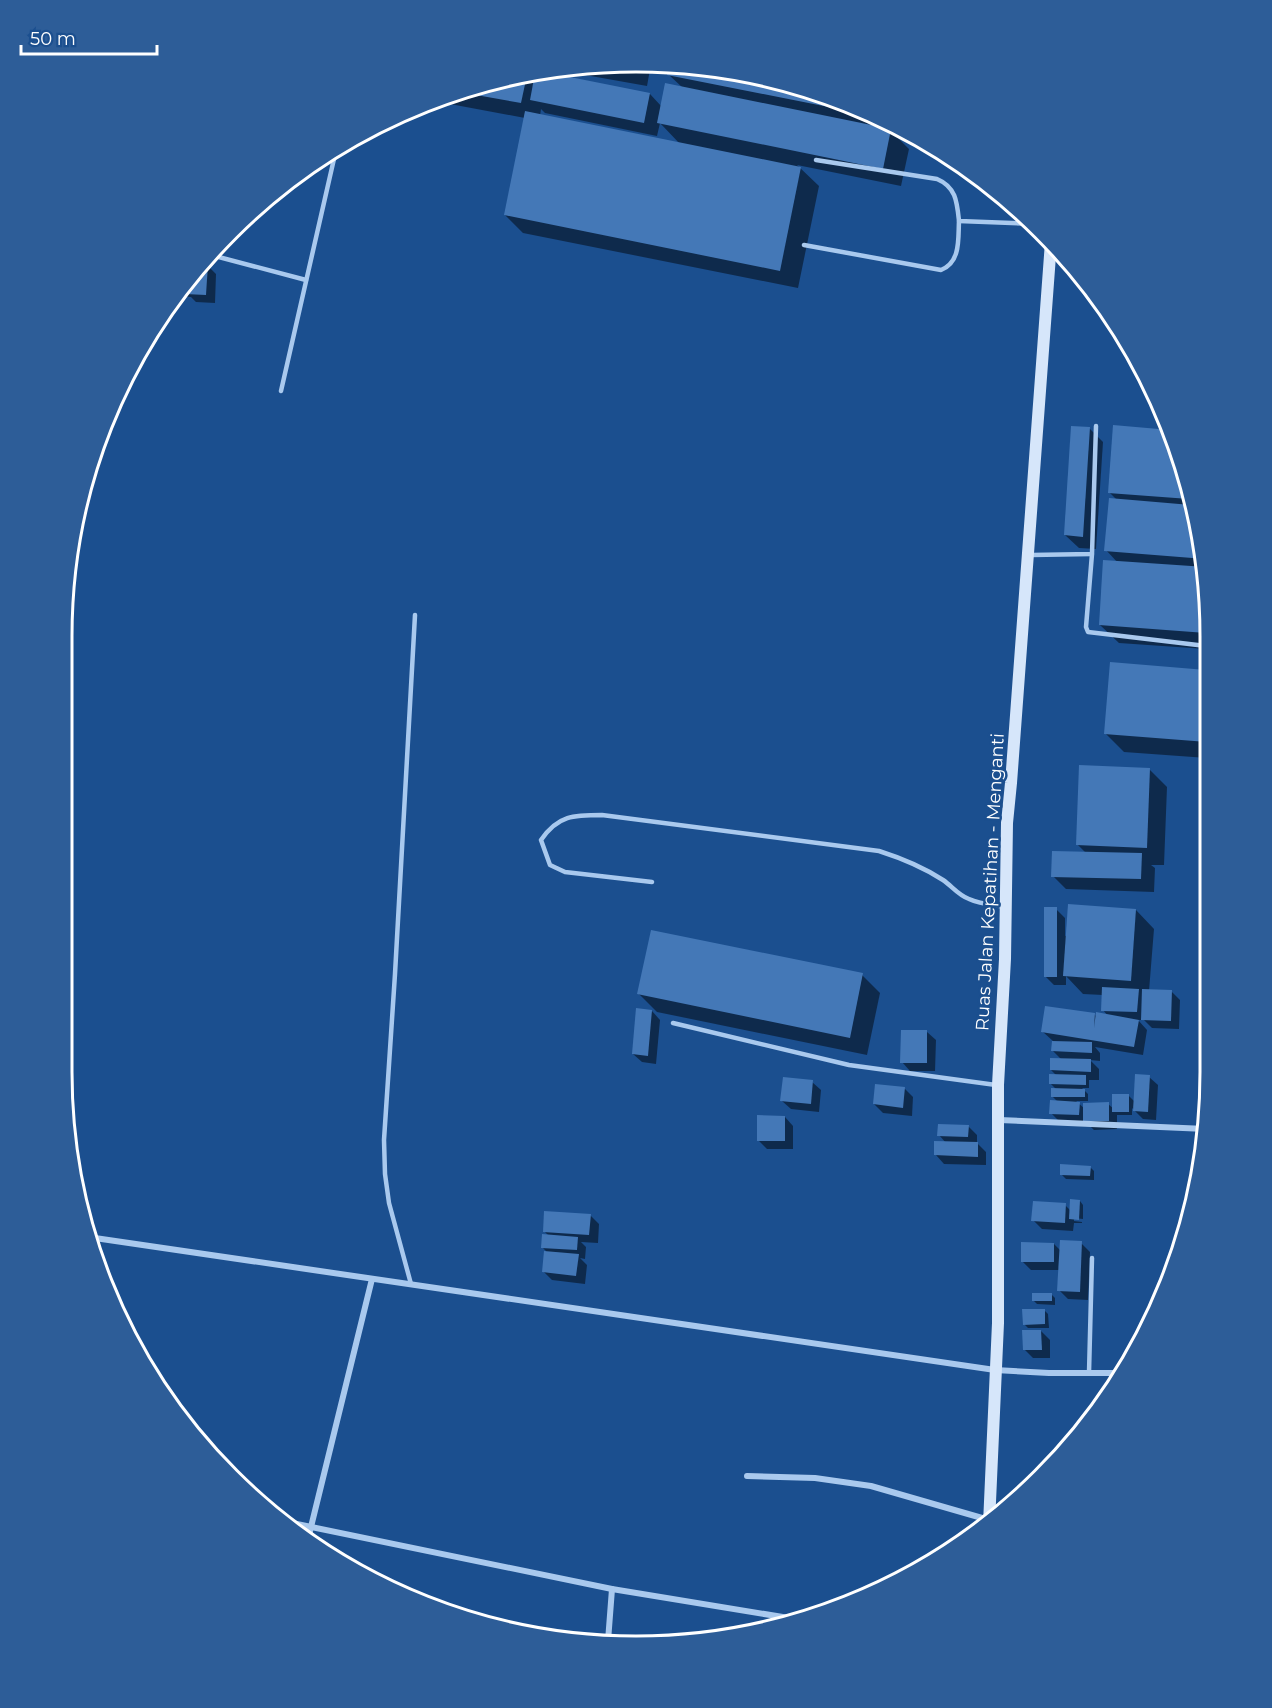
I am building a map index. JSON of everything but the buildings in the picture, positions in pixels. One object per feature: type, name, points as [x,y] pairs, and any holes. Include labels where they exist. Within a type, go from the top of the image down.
[{"type":"main road","name":"Ruas Jalan Kepatihan - Menganti","points":[[990,1511],[998,1323],[998,1085],[1007,823],[1049,252]]},
{"type":"street","points":[[999,1120],[1197,1129]]},
{"type":"street","points":[[97,1238],[995,1370],[1112,1373]]},
{"type":"street","points":[[310,1532],[372,1279]]},
{"type":"street","points":[[747,1476],[815,1478],[871,1486],[979,1519]]},
{"type":"street","points":[[311,1532],[612,1590],[782,1617]]},
{"type":"street","points":[[608,1635],[612,1590]]},
{"type":"lane","points":[[804,245],[941,270],[950,266],[955,259],[959,221],[956,198],[952,189],[945,182],[816,160]]},
{"type":"lane","points":[[281,391],[334,161]]},
{"type":"lane","points":[[959,221],[1020,223]]},
{"type":"lane","points":[[219,257],[306,280]]},
{"type":"lane","points":[[1096,426],[1092,554],[1086,627],[1088,632],[1200,645]]},
{"type":"lane","points":[[1028,555],[1092,554]]},
{"type":"lane","points":[[411,1284],[389,1203],[384,1140],[415,615]]},
{"type":"lane","points":[[652,882],[565,872],[549,865],[541,840],[551,825],[563,819],[602,815],[879,851],[902,858],[928,871],[971,900],[1005,907]]},
{"type":"lane","points":[[673,1023],[849,1065],[998,1085]]},
{"type":"lane","points":[[1089,1373],[1092,1258]]}]
